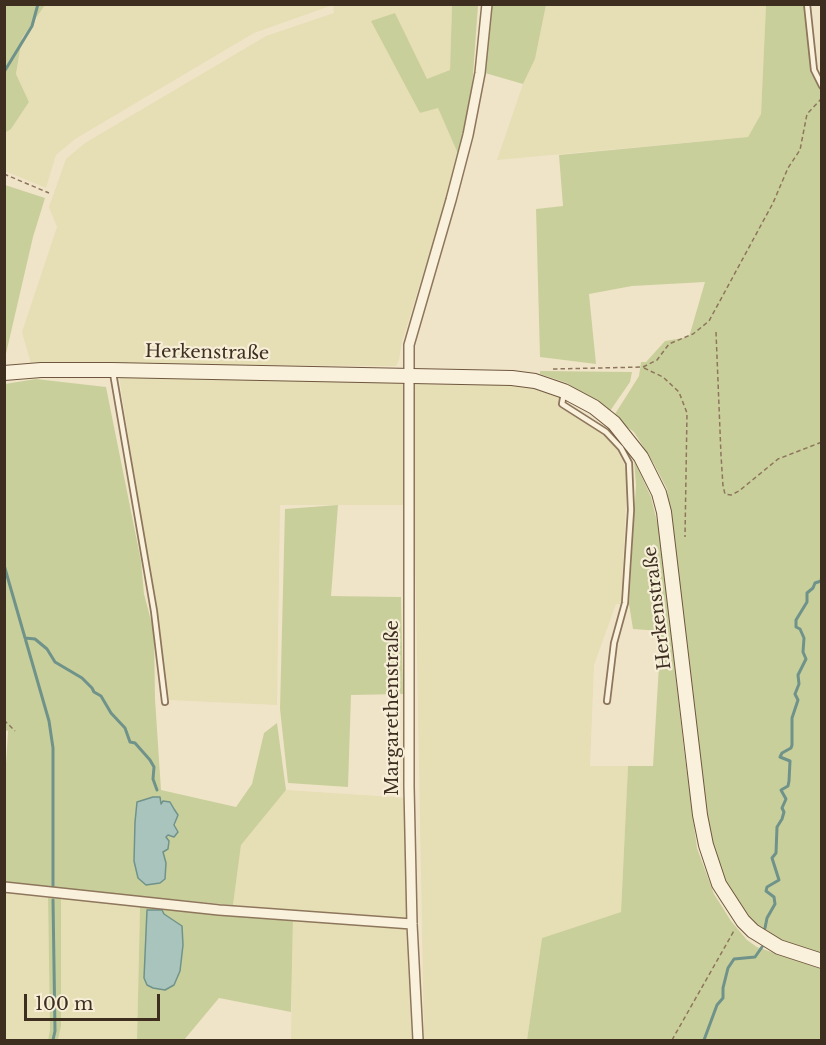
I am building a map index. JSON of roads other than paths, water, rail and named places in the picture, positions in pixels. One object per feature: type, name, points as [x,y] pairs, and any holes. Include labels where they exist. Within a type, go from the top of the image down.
[{"type":"main road","name":"Herkenstraße","points":[[4,373],[41,370],[112,370],[512,378],[535,381],[564,391],[594,408],[629,439],[646,465],[659,493],[668,531],[706,845],[719,884],[742,921],[764,939],[779,947],[822,961]]},
{"type":"street","points":[[408,375],[408,345],[468,135],[480,73],[487,4]]},
{"type":"street","name":"Margarethenstraße","points":[[408,375],[412,924],[418,1041]]},
{"type":"street","points":[[4,887],[219,910],[412,924]]},
{"type":"lane","points":[[807,4],[813,70],[822,86]]},
{"type":"lane","points":[[112,370],[154,611],[165,702]]},
{"type":"lane","points":[[564,391],[562,404],[606,432],[621,448],[629,463],[631,510],[625,603],[614,643],[607,701]]},
{"type":"water","points":[[160,797],[161,804],[163,801],[170,802],[178,815],[174,825],[178,832],[174,837],[168,835],[166,837],[169,841],[168,849],[163,852],[166,863],[165,879],[160,883],[146,885],[138,878],[134,861],[135,822],[137,802]]},
{"type":"water","points":[[147,910],[162,910],[164,914],[182,926],[183,945],[180,971],[174,985],[165,990],[147,985],[144,978]]},
{"type":"waterway","points":[[4,72],[32,26],[38,4]]},
{"type":"waterway","points":[[4,565],[49,721],[53,748],[53,886]]},
{"type":"waterway","points":[[765,928],[767,918],[775,904],[774,897],[766,891],[767,887],[779,880],[772,858],[776,853],[777,827],[782,819],[784,812],[782,808],[786,799],[781,790],[788,786],[789,781],[790,761],[780,757],[792,745],[792,718],[798,700],[795,694],[799,684],[798,675],[806,659],[803,652],[804,638],[800,629],[796,627],[796,620],[807,602],[807,593],[815,583],[821,581],[822,575]]},
{"type":"waterway","points":[[25,638],[35,639],[47,649],[55,662],[82,678],[94,692],[101,696],[111,713],[125,728],[130,742],[135,743],[150,760],[154,767],[153,779],[157,790]]},
{"type":"waterway","points":[[53,900],[55,1031],[53,1040]]},
{"type":"waterway","points":[[704,1040],[717,1005],[723,998],[728,968],[734,959],[755,957],[762,947]]}]
